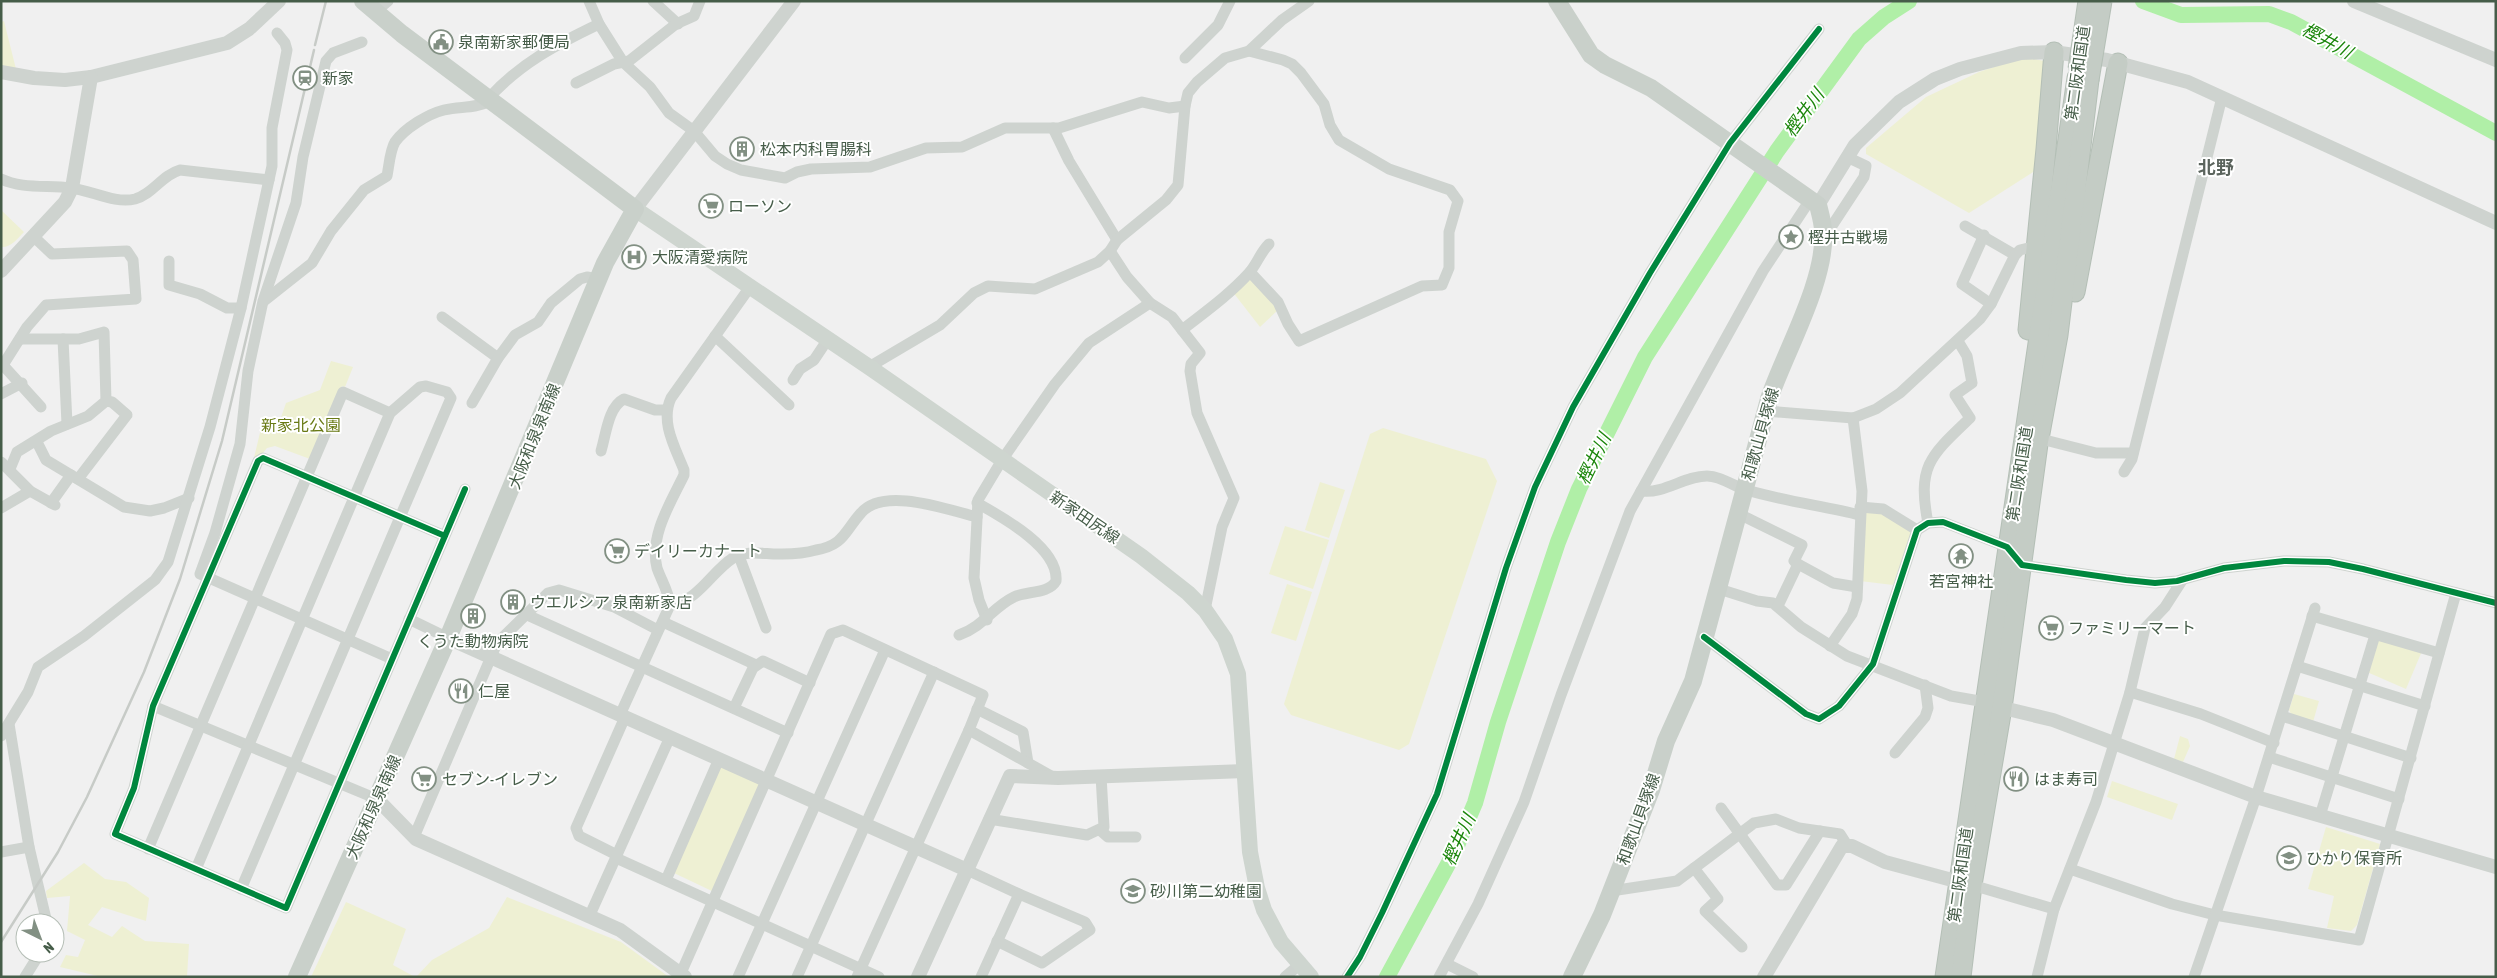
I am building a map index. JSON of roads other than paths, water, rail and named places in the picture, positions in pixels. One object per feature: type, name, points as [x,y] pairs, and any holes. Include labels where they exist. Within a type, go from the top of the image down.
[{"type":"highway","name":"第二阪和国道","points":[[1945,977],[2002,708],[2039,441],[2058,335],[2083,79],[2088,1]]},
{"type":"highway","name":"第二阪和国道","points":[[1961,977],[1966,884],[1985,702],[2007,547],[2083,79],[2102,1]]},
{"type":"highway","points":[[2022,458],[2018,426],[2036,246],[2043,225],[2053,150],[2054,52]]},
{"type":"highway","points":[[2039,441],[2051,423],[2095,157],[2118,62]]},
{"type":"main road","points":[[1557,1],[1591,54],[1605,65],[1651,88],[1814,202]]},
{"type":"main road","points":[[375,5],[489,100],[635,210]]},
{"type":"main road","name":"和歌山貝塚線","points":[[1572,977],[1597,927],[1651,790],[1666,741],[1693,681],[1766,411],[1780,367],[1810,295],[1822,253],[1823,238],[1814,202]]},
{"type":"main road","name":"大阪和泉泉南線","points":[[297,977],[448,638],[598,280],[616,242],[635,210]]},
{"type":"main road","name":"新家田尻線","points":[[635,210],[869,367],[1141,556],[1188,593],[1205,610],[1225,639],[1238,674],[1250,852],[1257,888],[1272,927],[1299,965],[1311,977]]},
{"type":"street","points":[[1,72],[34,78],[65,80],[91,76],[227,43],[250,30],[279,1]]},
{"type":"street","points":[[589,1],[599,24],[623,62],[650,87],[669,113],[694,131],[715,156],[741,170],[785,178],[797,172],[811,169],[870,168],[926,148],[972,145],[1005,128],[1059,128],[1142,102],[1169,108],[1185,106]]},
{"type":"street","points":[[653,1],[678,24]]},
{"type":"street","points":[[576,83],[614,64],[635,57],[678,24],[694,16],[700,1]]},
{"type":"street","points":[[635,210],[794,1]]},
{"type":"street","points":[[1185,58],[1218,26],[1230,1]]},
{"type":"street","points":[[869,367],[940,324],[974,293],[988,286],[1036,289],[1098,262],[1118,240],[1154,210],[1178,186],[1185,106],[1188,93],[1212,66],[1225,58],[1249,51],[1282,20],[1309,1]]},
{"type":"street","points":[[2354,1],[2496,60]]},
{"type":"street","points":[[263,301],[312,263],[331,231],[364,190],[387,176],[394,143],[404,133],[428,116],[444,110],[478,107],[489,100],[513,74],[532,59],[557,44],[599,24]]},
{"type":"street","points":[[1347,977],[1360,957],[1382,913],[1437,794],[1506,568],[1536,487],[1573,407],[1650,273],[1733,145],[1819,29]]},
{"type":"street","points":[[1,736],[28,692],[38,667],[84,636],[155,580],[168,562],[189,498],[241,308],[272,166],[272,128],[287,50],[285,43],[277,33]]},
{"type":"street","points":[[362,42],[333,53],[326,61],[303,157],[296,203],[263,301],[248,371],[240,444],[215,532],[200,574],[255,600],[392,659]]},
{"type":"street","points":[[1249,51],[1292,64],[1301,72],[1324,104],[1330,125],[1339,140],[1389,169],[1450,190],[1458,201],[1450,232],[1449,268],[1442,285],[1422,286],[1299,341],[1288,324],[1278,302],[1250,272]]},
{"type":"street","points":[[1439,977],[1478,904],[1524,802],[1613,551],[1641,491],[1763,271],[1847,157],[1875,123],[1899,102],[1935,79],[1981,62],[2021,53],[2054,52],[2118,62],[2188,82],[2496,223]]},
{"type":"street","points":[[4,264],[65,202],[72,188],[91,76]]},
{"type":"street","points":[[2124,472],[2134,453],[2222,97]]},
{"type":"street","points":[[1053,128],[1069,161],[1118,240]]},
{"type":"street","points":[[1823,238],[1864,177],[1866,166],[1847,157]]},
{"type":"street","points":[[1,178],[15,184],[72,188],[124,200],[136,199],[146,194],[172,172],[180,170],[269,180]]},
{"type":"street","points":[[1965,226],[1984,235],[2014,255]]},
{"type":"street","points":[[1984,235],[1962,284],[1991,304]]},
{"type":"street","points":[[33,236],[52,254],[127,251],[133,260],[136,299],[46,305],[2,364],[22,383],[41,407]]},
{"type":"street","points":[[1182,330],[1213,307],[1250,272],[1260,254],[1269,244]]},
{"type":"street","points":[[1766,411],[1853,418],[1876,409],[1900,393],[1958,341],[1991,304],[2014,255],[2020,250],[2036,246]]},
{"type":"street","points":[[1110,251],[1127,277],[1150,303],[1167,313],[1200,353],[1191,364],[1197,413],[1234,498],[1222,527],[1205,610]]},
{"type":"street","points":[[169,261],[169,285],[200,294],[227,308],[241,308]]},
{"type":"street","points":[[472,403],[498,358],[516,336],[538,322],[551,303],[580,279],[587,277],[598,280]]},
{"type":"street","points":[[750,287],[671,398],[666,410],[668,429],[684,470],[684,475],[665,514],[656,553],[657,567],[670,605],[642,667],[576,828],[579,836],[617,856],[811,946],[859,973],[879,977]]},
{"type":"street","points":[[987,620],[979,600],[974,578],[978,503],[1002,460],[1056,384],[1089,344],[1150,303]]},
{"type":"street","points":[[442,316],[498,358]]},
{"type":"street","points":[[20,339],[79,339],[104,332],[106,401]]},
{"type":"street","points":[[715,336],[789,405]]},
{"type":"street","points":[[63,339],[67,424]]},
{"type":"street","points":[[792,380],[800,369],[814,360],[828,339]]},
{"type":"street","points":[[1928,523],[1923,494],[1924,478],[1930,462],[1942,445],[1970,418],[1955,395],[1972,383],[1967,356],[1958,341]]},
{"type":"street","points":[[1,394],[22,383]]},
{"type":"street","points":[[196,869],[390,413],[426,386],[447,392],[451,398],[241,889]]},
{"type":"street","points":[[148,849],[308,477],[342,392],[390,413]]},
{"type":"street","points":[[601,451],[612,410],[618,402],[624,399],[655,410],[666,410]]},
{"type":"street","points":[[106,401],[112,402],[127,414],[53,504],[30,491],[6,465],[17,452],[37,442],[51,431],[88,416],[106,401]]},
{"type":"street","points":[[1830,646],[1852,614],[1857,599],[1862,491],[1853,418]]},
{"type":"street","points":[[2039,441],[2096,453],[2134,453]]},
{"type":"street","points":[[37,442],[46,460],[124,507],[139,510],[164,508],[189,498]]},
{"type":"street","points":[[445,536],[263,458],[258,461],[153,706],[134,788],[115,834],[286,908],[409,619],[445,536],[465,489]]},
{"type":"street","points":[[1641,491],[1650,492],[1664,489],[1691,478],[1708,476],[1722,479],[1744,488],[1860,511],[1883,509],[1917,530]]},
{"type":"street","points":[[1,508],[30,491]]},
{"type":"street","points":[[670,605],[684,601],[733,558],[745,554],[783,554],[816,550],[835,545],[861,513],[875,501],[894,500],[932,505],[977,517]]},
{"type":"street","points":[[960,635],[971,631],[987,620],[1014,597],[1054,585],[1057,574],[1044,552],[1028,537],[1006,519],[978,503]]},
{"type":"street","points":[[1737,513],[1802,544],[1794,561],[1798,564],[1834,583],[1857,587]]},
{"type":"street","points":[[1704,638],[1814,719],[1819,719],[1839,706],[1873,664],[1917,530],[1928,523],[1943,522],[2007,547],[2022,564],[2126,580],[2155,582],[2183,580],[2224,568],[2284,561],[2329,562],[2363,568],[2496,603]]},
{"type":"street","points":[[739,556],[766,628]]},
{"type":"street","points":[[1778,606],[1798,564]]},
{"type":"street","points":[[2037,977],[2054,909],[2096,802],[2130,692],[2145,628],[2165,607],[2183,580]]},
{"type":"street","points":[[1719,589],[1757,601],[1773,603],[1801,627],[1848,656],[1873,664],[1951,696],[1985,702],[2053,720],[2256,797],[2496,867]]},
{"type":"street","points":[[414,837],[497,643],[548,593],[559,590],[614,607],[756,665]]},
{"type":"street","points":[[2070,869],[2172,904],[2215,915],[2359,940],[2456,592]]},
{"type":"street","points":[[2194,977],[2274,743],[2314,612],[2375,635],[2439,654]]},
{"type":"street","points":[[525,614],[788,733]]},
{"type":"street","points":[[409,619],[866,826],[1085,922],[1090,930],[1042,963],[997,941]]},
{"type":"street","points":[[153,706],[377,800],[414,837],[620,930],[683,975],[713,902],[831,634],[843,630],[983,694],[969,730],[859,973]]},
{"type":"street","points":[[2320,816],[2375,635]]},
{"type":"street","points":[[738,977],[885,650]]},
{"type":"street","points":[[734,708],[756,665],[763,661],[810,683]]},
{"type":"street","points":[[2297,666],[2425,706]]},
{"type":"street","points":[[798,977],[934,672]]},
{"type":"street","points":[[1895,753],[1925,717],[1928,708],[1925,685]]},
{"type":"street","points":[[2130,692],[2202,714],[2274,743]]},
{"type":"street","points":[[977,709],[1023,732],[1028,764]]},
{"type":"street","points":[[2282,716],[2410,758]]},
{"type":"street","points":[[9,724],[29,847],[45,913]]},
{"type":"street","points":[[969,730],[1053,778]]},
{"type":"street","points":[[589,917],[670,737]]},
{"type":"street","points":[[918,977],[1010,776],[1016,757]]},
{"type":"street","points":[[2269,757],[2399,799]]},
{"type":"street","points":[[666,880],[719,759]]},
{"type":"street","points":[[1010,776],[1053,778],[1245,771]]},
{"type":"street","points":[[990,819],[1087,835],[1100,830],[1104,827],[1101,776]]},
{"type":"street","points":[[1721,808],[1777,885],[1786,885],[1820,831]]},
{"type":"street","points":[[1611,892],[1677,881],[1739,832],[1754,823],[1776,819],[1799,828],[1840,834],[1847,845],[1885,862],[2054,909]]},
{"type":"street","points":[[1100,830],[1108,838],[1136,837]]},
{"type":"street","points":[[1764,977],[1837,852],[1842,846],[1847,845]]},
{"type":"street","points":[[1,852],[29,847]]},
{"type":"street","points":[[1694,868],[1718,899],[1705,911],[1742,947]]},
{"type":"street","points":[[981,977],[1019,894]]},
{"type":"street","points":[[25,977],[34,963]]},
{"type":"street","points":[[1447,964],[1473,977]]},
{"type":"street","points":[[1286,977],[1299,965]]},
{"type":"waterway","name":"樫井川","points":[[1387,977],[1453,855],[1475,803],[1498,722],[1558,542],[1579,489],[1645,357],[1777,151],[1859,39],[1884,17],[1909,1]]},
{"type":"waterway","name":"樫井川","points":[[2143,1],[2181,15],[2269,14],[2291,22],[2496,133]]},
{"type":"railway","points":[[315,45],[326,1]]},
{"type":"railway","points":[[1,942],[58,852],[87,797],[144,672],[180,579],[222,441],[314,50]]},
{"type":"place","name":"泉南新家郵便局","points":[[441,42]]},
{"type":"place","name":"新家","points":[[305,78]]},
{"type":"place","name":"松本内科胃腸科","points":[[742,149]]},
{"type":"place","name":"ローソン","points":[[711,206]]},
{"type":"place","name":"樫井古戦場","points":[[1791,237]]},
{"type":"place","name":"大阪清愛病院","points":[[634,257]]},
{"type":"place","name":"デイリーカナート","points":[[617,551]]},
{"type":"place","name":"若宮神社","points":[[1961,556]]},
{"type":"place","name":"ウエルシア 泉南新家店","points":[[513,602]]},
{"type":"place","name":"くうた動物病院","points":[[473,616]]},
{"type":"place","name":"ファミリーマート","points":[[2051,628]]},
{"type":"place","name":"仁屋","points":[[461,691]]},
{"type":"place","name":"セブン-イレブン","points":[[424,779]]},
{"type":"place","name":"はま寿司","points":[[2016,779]]},
{"type":"place","name":"ひかり保育所","points":[[2289,858]]},
{"type":"place","name":"砂川第二幼稚園","points":[[1133,891]]},
{"type":"district","name":"北野","points":[[2216,168]]},
{"type":"park label","name":"新家北公園","points":[[301,425]]}]
